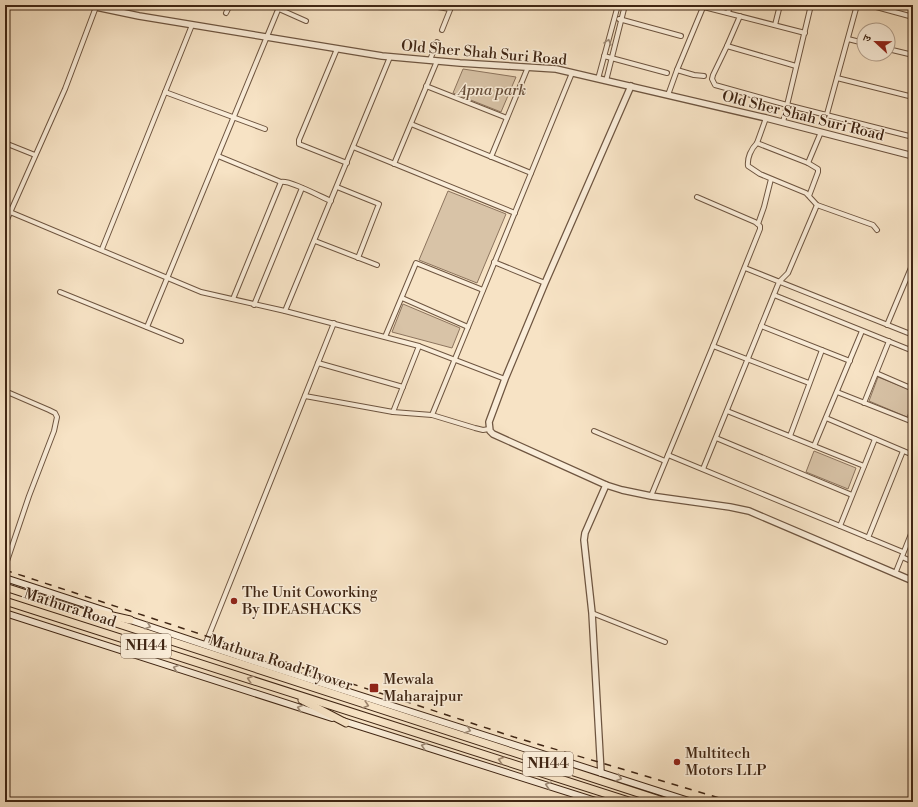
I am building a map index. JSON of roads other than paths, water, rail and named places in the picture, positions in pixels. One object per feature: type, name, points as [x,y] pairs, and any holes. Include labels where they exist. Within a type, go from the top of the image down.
[{"type":"highway","name":"Mathura Road","points":[[5,587],[71,609]]},
{"type":"highway","name":"Mathura Road","points":[[5,601],[287,691]]},
{"type":"highway","points":[[71,609],[88,610],[130,620]]},
{"type":"highway","name":"Mathura Road Flyover","points":[[71,609],[666,802]]},
{"type":"highway","points":[[287,691],[346,723]]},
{"type":"highway","name":"Mathura Road Flyover","points":[[287,691],[632,802]]},
{"type":"main road","points":[[5,578],[204,645],[601,773],[678,800],[692,802]]},
{"type":"main road","points":[[5,613],[584,800],[599,802]]},
{"type":"street","points":[[5,224],[64,89],[95,6],[85,5]]},
{"type":"street","points":[[226,13],[230,5]]},
{"type":"street","points":[[426,5],[451,7],[442,30]]},
{"type":"street","points":[[598,79],[618,5]]},
{"type":"street","points":[[606,81],[625,5]]},
{"type":"street","points":[[696,5],[804,32]]},
{"type":"street","points":[[728,13],[730,5]]},
{"type":"street","points":[[775,25],[780,5]]},
{"type":"street","points":[[783,122],[811,5]]},
{"type":"street","points":[[827,114],[857,5]]},
{"type":"street","points":[[869,5],[913,17]]},
{"type":"street","name":"Old Sher Shah Suri Road","points":[[95,6],[192,25],[390,57],[556,69],[783,122],[912,155]]},
{"type":"street","points":[[668,95],[704,6]]},
{"type":"street","points":[[148,327],[280,7],[306,21]]},
{"type":"street","points":[[740,16],[713,75],[712,79],[715,85],[913,137]]},
{"type":"street","points":[[615,18],[681,36]]},
{"type":"street","points":[[102,250],[192,25]]},
{"type":"street","points":[[848,39],[856,41]]},
{"type":"street","points":[[430,60],[437,42]]},
{"type":"street","points":[[727,46],[796,66]]},
{"type":"street","points":[[337,49],[299,140],[299,144],[347,163]]},
{"type":"street","points":[[896,51],[913,55]]},
{"type":"street","points":[[604,56],[667,73]]},
{"type":"street","points":[[286,311],[285,309],[315,241],[390,57]]},
{"type":"street","points":[[394,164],[437,61]]},
{"type":"street","points":[[490,157],[528,67]]},
{"type":"street","points":[[677,70],[704,76]]},
{"type":"street","points":[[432,415],[572,73]]},
{"type":"street","points":[[837,78],[913,97]]},
{"type":"street","points":[[426,86],[507,118]]},
{"type":"street","points":[[631,86],[505,379],[489,422],[489,429],[493,434],[606,485],[651,496],[730,506],[749,511],[913,582]]},
{"type":"street","points":[[165,92],[265,130]]},
{"type":"street","points":[[766,118],[757,143],[751,152],[748,166],[756,172],[809,196],[817,205],[872,226],[877,230]]},
{"type":"street","points":[[410,124],[531,173]]},
{"type":"street","points":[[808,163],[821,132]]},
{"type":"street","points":[[5,143],[35,155]]},
{"type":"street","points":[[757,143],[818,168],[818,172],[809,196]]},
{"type":"street","points":[[912,155],[913,145]]},
{"type":"street","points":[[353,147],[514,213]]},
{"type":"street","points":[[218,156],[280,182],[284,181],[302,188],[331,201]]},
{"type":"street","points":[[651,496],[760,229],[758,224],[771,179]]},
{"type":"street","points":[[233,299],[280,182]]},
{"type":"street","points":[[337,187],[379,204],[358,258]]},
{"type":"street","points":[[254,304],[302,188]]},
{"type":"street","points":[[697,197],[758,224]]},
{"type":"street","points":[[703,469],[779,282],[788,273],[817,205]]},
{"type":"street","points":[[10,212],[201,292],[286,311],[419,346],[505,379]]},
{"type":"street","points":[[315,241],[377,266]]},
{"type":"street","points":[[494,262],[545,283]]},
{"type":"street","points":[[385,337],[417,263],[483,290]]},
{"type":"street","points":[[887,325],[913,263]]},
{"type":"street","points":[[745,268],[913,335]]},
{"type":"street","points":[[60,292],[181,341]]},
{"type":"street","points":[[774,295],[913,351]]},
{"type":"street","points":[[402,298],[468,327]]},
{"type":"street","points":[[204,645],[334,324]]},
{"type":"street","points":[[761,326],[850,361]]},
{"type":"street","points":[[814,446],[862,331]]},
{"type":"street","points":[[864,403],[889,341]]},
{"type":"street","points":[[393,412],[419,346]]},
{"type":"street","points":[[713,346],[809,383]]},
{"type":"street","points":[[790,436],[822,350]]},
{"type":"street","points":[[318,363],[403,387]]},
{"type":"street","points":[[876,373],[913,389]]},
{"type":"street","points":[[5,391],[49,410],[55,413],[57,417],[54,431],[29,496],[5,567]]},
{"type":"street","points":[[837,392],[911,422],[913,412]]},
{"type":"street","points":[[305,396],[393,412],[432,415],[483,430],[489,429]]},
{"type":"street","points":[[727,411],[864,466]]},
{"type":"street","points":[[826,418],[913,455]]},
{"type":"street","points":[[594,431],[665,461]]},
{"type":"street","points":[[716,438],[852,495]]},
{"type":"street","points":[[840,526],[875,439]]},
{"type":"street","points":[[868,538],[903,451]]},
{"type":"street","points":[[668,455],[868,538],[903,555],[913,562]]},
{"type":"street","points":[[601,773],[592,613],[584,540],[585,533],[606,485]]},
{"type":"street","points":[[895,574],[913,529]]},
{"type":"street","points":[[592,613],[666,642]]},
{"type":"railway","points":[[5,570],[514,737],[733,802]]},
{"type":"place","name":"The Unit Coworking By IDEASHACKS","points":[[234,601]]},
{"type":"place","name":"Mewala Maharajpur","points":[[374,688]]},
{"type":"place","name":"Multitech Motors LLP","points":[[677,762]]},
{"type":"park label","name":"Apna park","points":[[492,90]]}]
